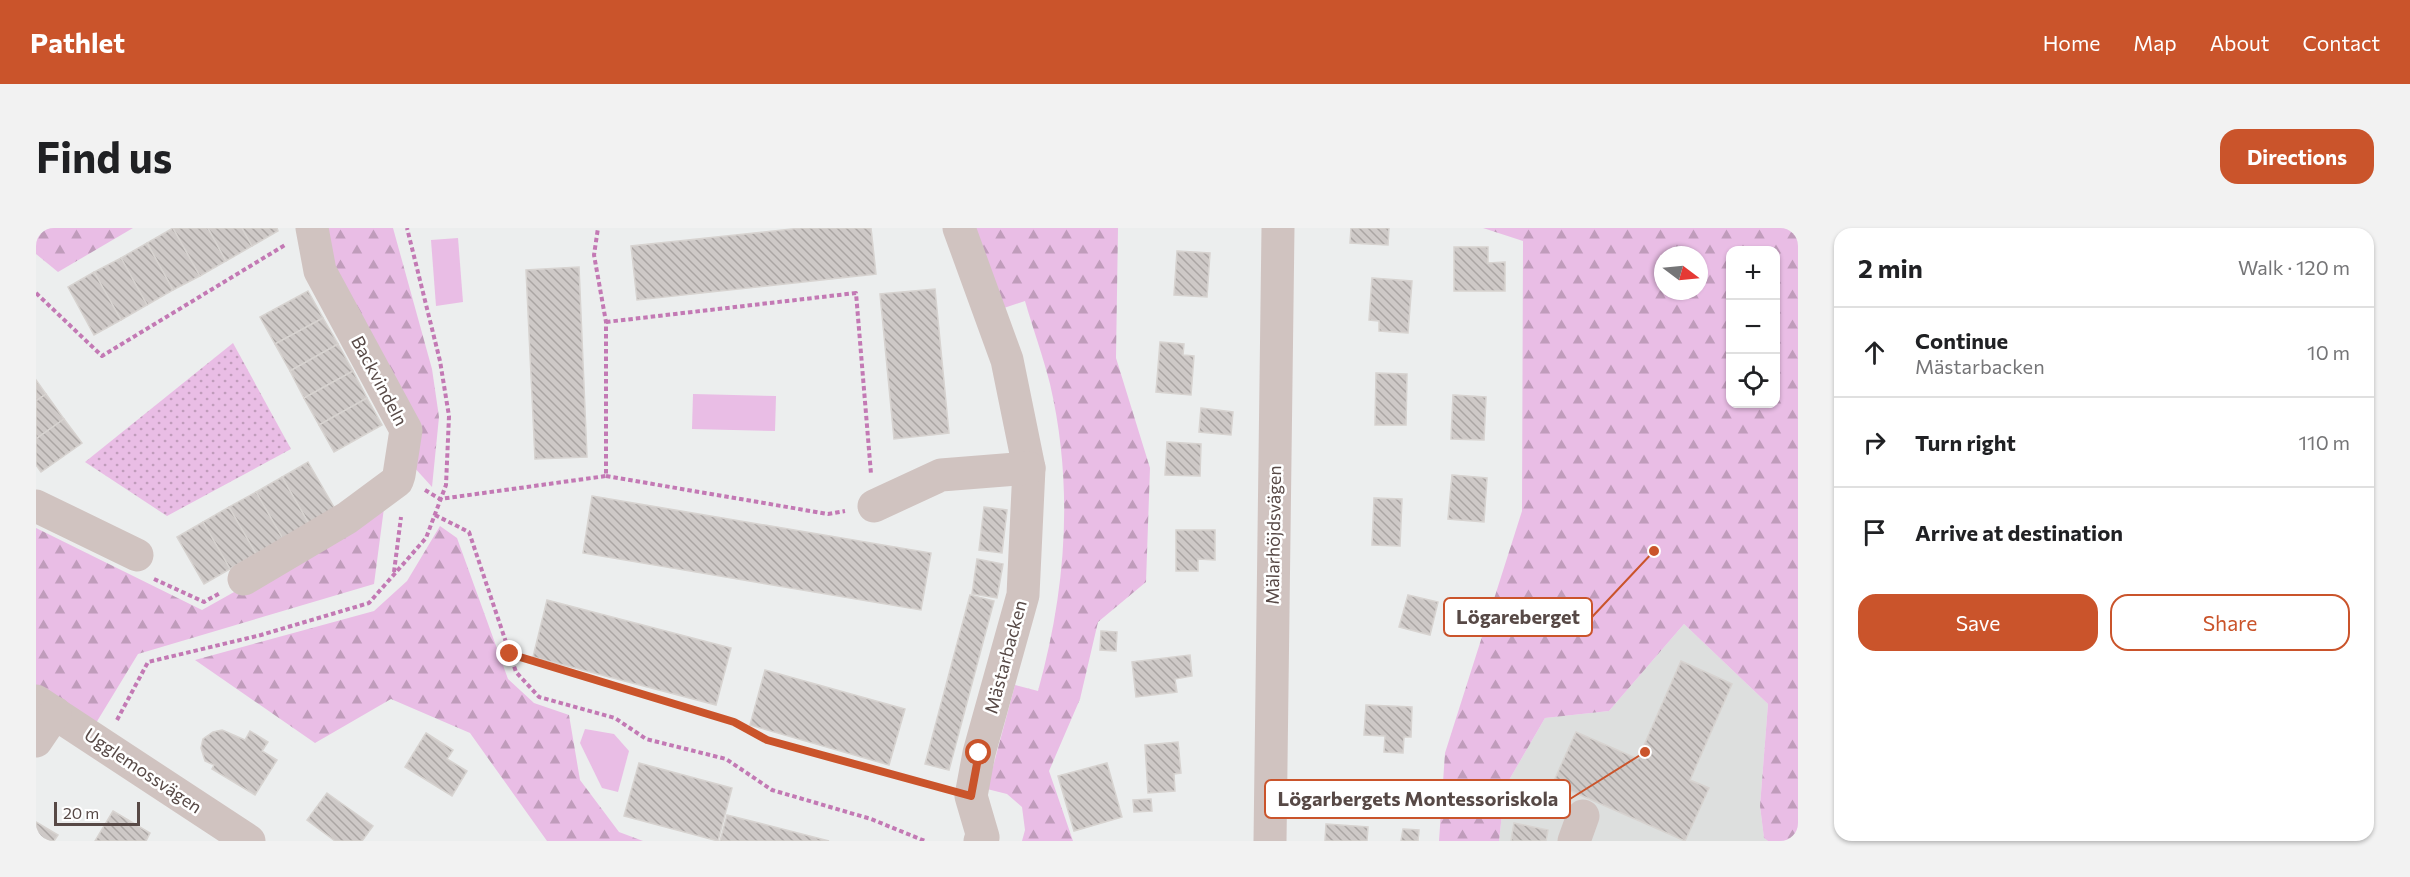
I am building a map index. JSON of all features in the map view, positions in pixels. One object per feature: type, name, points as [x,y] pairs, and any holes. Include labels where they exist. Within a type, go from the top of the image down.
[{"type":"street","name":"Mästarbacken","points":[[959,228],[1008,360],[1029,468],[1023,595],[979,753],[971,796],[983,837],[980,841]]},
{"type":"street","name":"Mälarhöjdsvägen","points":[[1270,841],[1278,228]]},
{"type":"street","name":"Backvindeln","points":[[312,229],[320,271],[406,430],[397,481]]},
{"type":"street","points":[[874,506],[941,475],[1029,468]]},
{"type":"street","points":[[244,579],[347,518],[397,481]]},
{"type":"street","points":[[36,506],[137,555]]},
{"type":"street","points":[[36,741],[45,707]]},
{"type":"street","name":"Ugglemossvägen","points":[[45,707],[249,841]]},
{"type":"path","points":[[104,744],[148,662],[261,635],[369,603],[426,538],[446,485],[449,416],[440,360],[407,228]]},
{"type":"path","points":[[597,228],[594,255],[606,322],[606,476]]},
{"type":"path","points":[[36,293],[102,356],[312,229]]},
{"type":"path","points":[[440,499],[606,476],[828,514],[874,506],[856,293],[606,322]]},
{"type":"path","points":[[394,574],[401,520],[397,481]]},
{"type":"path","points":[[435,515],[469,532],[516,672],[539,697],[615,718],[646,739],[726,759],[772,790],[871,819],[925,841]]},
{"type":"path","points":[[137,555],[146,575],[204,602],[244,579]]},
{"type":"path","points":[[510,654],[734,722],[767,740],[971,796]]},
{"type":"shaded area","points":[[1684,624],[1768,704],[1760,806],[1764,838],[1768,841],[1499,841],[1505,787],[1545,718],[1609,711]]},
{"type":"green space","points":[[36,228],[133,228],[58,272],[36,254]]},
{"type":"green space","points":[[326,228],[393,228],[432,369],[439,417],[432,487],[413,466],[330,266]]},
{"type":"green space","points":[[971,228],[1118,228],[1116,358],[1150,468],[1146,582],[1098,622],[1080,699],[1049,771],[1073,841],[1022,841],[1025,830],[1022,807],[1007,794],[987,789],[1015,685],[1038,691],[1055,615],[1064,538],[1064,500],[1058,423],[1050,384],[1025,301],[1001,309]]},
{"type":"green space","points":[[1483,228],[1798,228],[1798,841],[1768,841],[1764,838],[1760,806],[1768,704],[1684,624],[1609,711],[1545,718],[1505,787],[1499,841],[1439,841],[1445,753],[1522,511],[1523,241]]},
{"type":"green space","points":[[458,238],[463,302],[436,306],[431,240]]},
{"type":"green space","points":[[233,343],[291,449],[167,516],[85,462]]},
{"type":"green space","points":[[693,394],[776,396],[775,431],[692,429]]},
{"type":"green space","points":[[384,508],[374,584],[138,654],[96,723],[36,685],[36,528],[202,610]]},
{"type":"green space","points":[[440,526],[457,538],[508,679],[534,703],[569,715],[580,780],[619,832],[643,841],[547,841],[470,733],[391,699],[315,743],[195,660],[374,611],[407,581]]},
{"type":"green space","points":[[585,729],[614,734],[629,751],[618,792],[602,788],[580,743]]},
{"type":"building","points":[[173,228],[200,276],[173,290],[147,243]]},
{"type":"building","points":[[173,228],[208,228],[226,261],[200,276]]},
{"type":"building","points":[[208,228],[242,228],[252,246],[226,261]]},
{"type":"building","points":[[242,228],[277,228],[278,231],[252,246]]},
{"type":"building","points":[[801,228],[871,228],[876,274],[637,300],[631,246]]},
{"type":"building","points":[[1351,228],[1389,228],[1388,245],[1350,243]]},
{"type":"building","points":[[147,243],[173,290],[147,305],[121,258]]},
{"type":"building","points":[[1454,247],[1488,247],[1488,263],[1505,262],[1505,291],[1454,291]]},
{"type":"building","points":[[1177,251],[1210,253],[1207,297],[1174,295]]},
{"type":"building","points":[[121,258],[147,305],[121,320],[94,272]]},
{"type":"building","points":[[579,267],[587,457],[535,459],[526,270]]},
{"type":"building","points":[[94,272],[121,320],[94,335],[68,287]]},
{"type":"building","points":[[1372,278],[1412,281],[1408,333],[1379,331],[1379,321],[1369,320]]},
{"type":"building","points":[[935,289],[949,433],[894,439],[880,294]]},
{"type":"building","points":[[308,291],[323,318],[275,344],[260,317]]},
{"type":"building","points":[[323,318],[338,344],[290,371],[275,344]]},
{"type":"building","points":[[1160,342],[1184,344],[1183,355],[1194,356],[1191,395],[1156,392]]},
{"type":"building","points":[[338,344],[353,371],[304,398],[290,371]]},
{"type":"building","points":[[353,371],[367,398],[319,425],[304,398]]},
{"type":"building","points":[[1376,373],[1407,374],[1406,425],[1375,425]]},
{"type":"building","points":[[36,380],[46,394],[36,401]]},
{"type":"building","points":[[46,394],[64,419],[36,439],[36,401]]},
{"type":"building","points":[[1453,395],[1486,397],[1484,440],[1451,439]]},
{"type":"building","points":[[367,398],[382,425],[334,452],[319,425]]},
{"type":"building","points":[[1201,408],[1233,412],[1231,435],[1199,432]]},
{"type":"building","points":[[64,419],[82,443],[41,472],[36,465],[36,439]]},
{"type":"building","points":[[1167,442],[1201,444],[1200,476],[1165,475]]},
{"type":"building","points":[[308,462],[335,509],[309,524],[282,477]]},
{"type":"building","points":[[1452,475],[1487,478],[1484,522],[1448,519]]},
{"type":"building","points":[[282,477],[309,524],[283,539],[256,492]]},
{"type":"building","points":[[256,492],[283,539],[256,554],[229,507]]},
{"type":"building","points":[[592,496],[931,553],[921,610],[583,553]]},
{"type":"building","points":[[1374,498],[1402,499],[1400,546],[1372,545]]},
{"type":"building","points":[[229,507],[256,554],[230,569],[203,522]]},
{"type":"building","points":[[984,507],[1007,510],[1002,553],[979,550]]},
{"type":"building","points":[[203,522],[230,569],[204,584],[177,537]]},
{"type":"building","points":[[1176,530],[1215,530],[1215,560],[1198,559],[1198,571],[1176,571]]},
{"type":"building","points":[[977,559],[1003,564],[997,598],[972,594]]},
{"type":"building","points":[[970,595],[994,601],[949,770],[925,764]]},
{"type":"building","points":[[1408,595],[1438,602],[1430,635],[1399,627]]},
{"type":"building","points":[[547,600],[731,648],[716,705],[533,657]]},
{"type":"building","points":[[1101,631],[1117,632],[1116,651],[1100,650]]},
{"type":"building","points":[[1190,655],[1192,676],[1175,679],[1177,692],[1136,697],[1132,662]]},
{"type":"building","points":[[1681,661],[1732,684],[1690,780],[1709,788],[1685,841],[1553,783],[1576,732],[1638,759]]},
{"type":"building","points":[[765,670],[905,709],[889,765],[750,725]]},
{"type":"building","points":[[1366,705],[1412,707],[1411,737],[1404,737],[1403,753],[1384,752],[1385,736],[1364,735]]},
{"type":"building","points":[[222,730],[245,740],[250,731],[268,742],[262,751],[277,760],[255,795],[212,769],[214,765],[205,761],[201,748],[203,739],[213,732]]},
{"type":"building","points":[[426,733],[453,750],[447,759],[467,771],[452,796],[405,767]]},
{"type":"building","points":[[1178,742],[1181,773],[1174,774],[1175,791],[1148,793],[1145,745]]},
{"type":"building","points":[[639,763],[732,788],[718,841],[624,816]]},
{"type":"building","points":[[1107,763],[1122,817],[1074,831],[1058,776]]},
{"type":"building","points":[[327,793],[373,826],[362,841],[335,841],[307,820]]},
{"type":"building","points":[[1151,799],[1152,811],[1134,812],[1133,800]]},
{"type":"building","points":[[113,811],[150,833],[146,841],[95,841]]},
{"type":"building","points":[[727,815],[755,822],[829,841],[720,841]]},
{"type":"building","points":[[36,822],[58,835],[54,841],[36,841]]},
{"type":"building","points":[[1514,823],[1548,830],[1546,841],[1511,841]]},
{"type":"building","points":[[1326,824],[1368,827],[1367,841],[1325,841]]},
{"type":"building","points":[[1403,829],[1419,830],[1418,841],[1401,841]]},
{"type":"place","name":"Lögareberget","points":[[1654,551]]},
{"type":"place","name":"Lögarbergets Montessoriskola","points":[[1645,752]]},
{"type":"route","points":[[510,654],[734,722],[767,740],[971,796],[979,753]]}]
